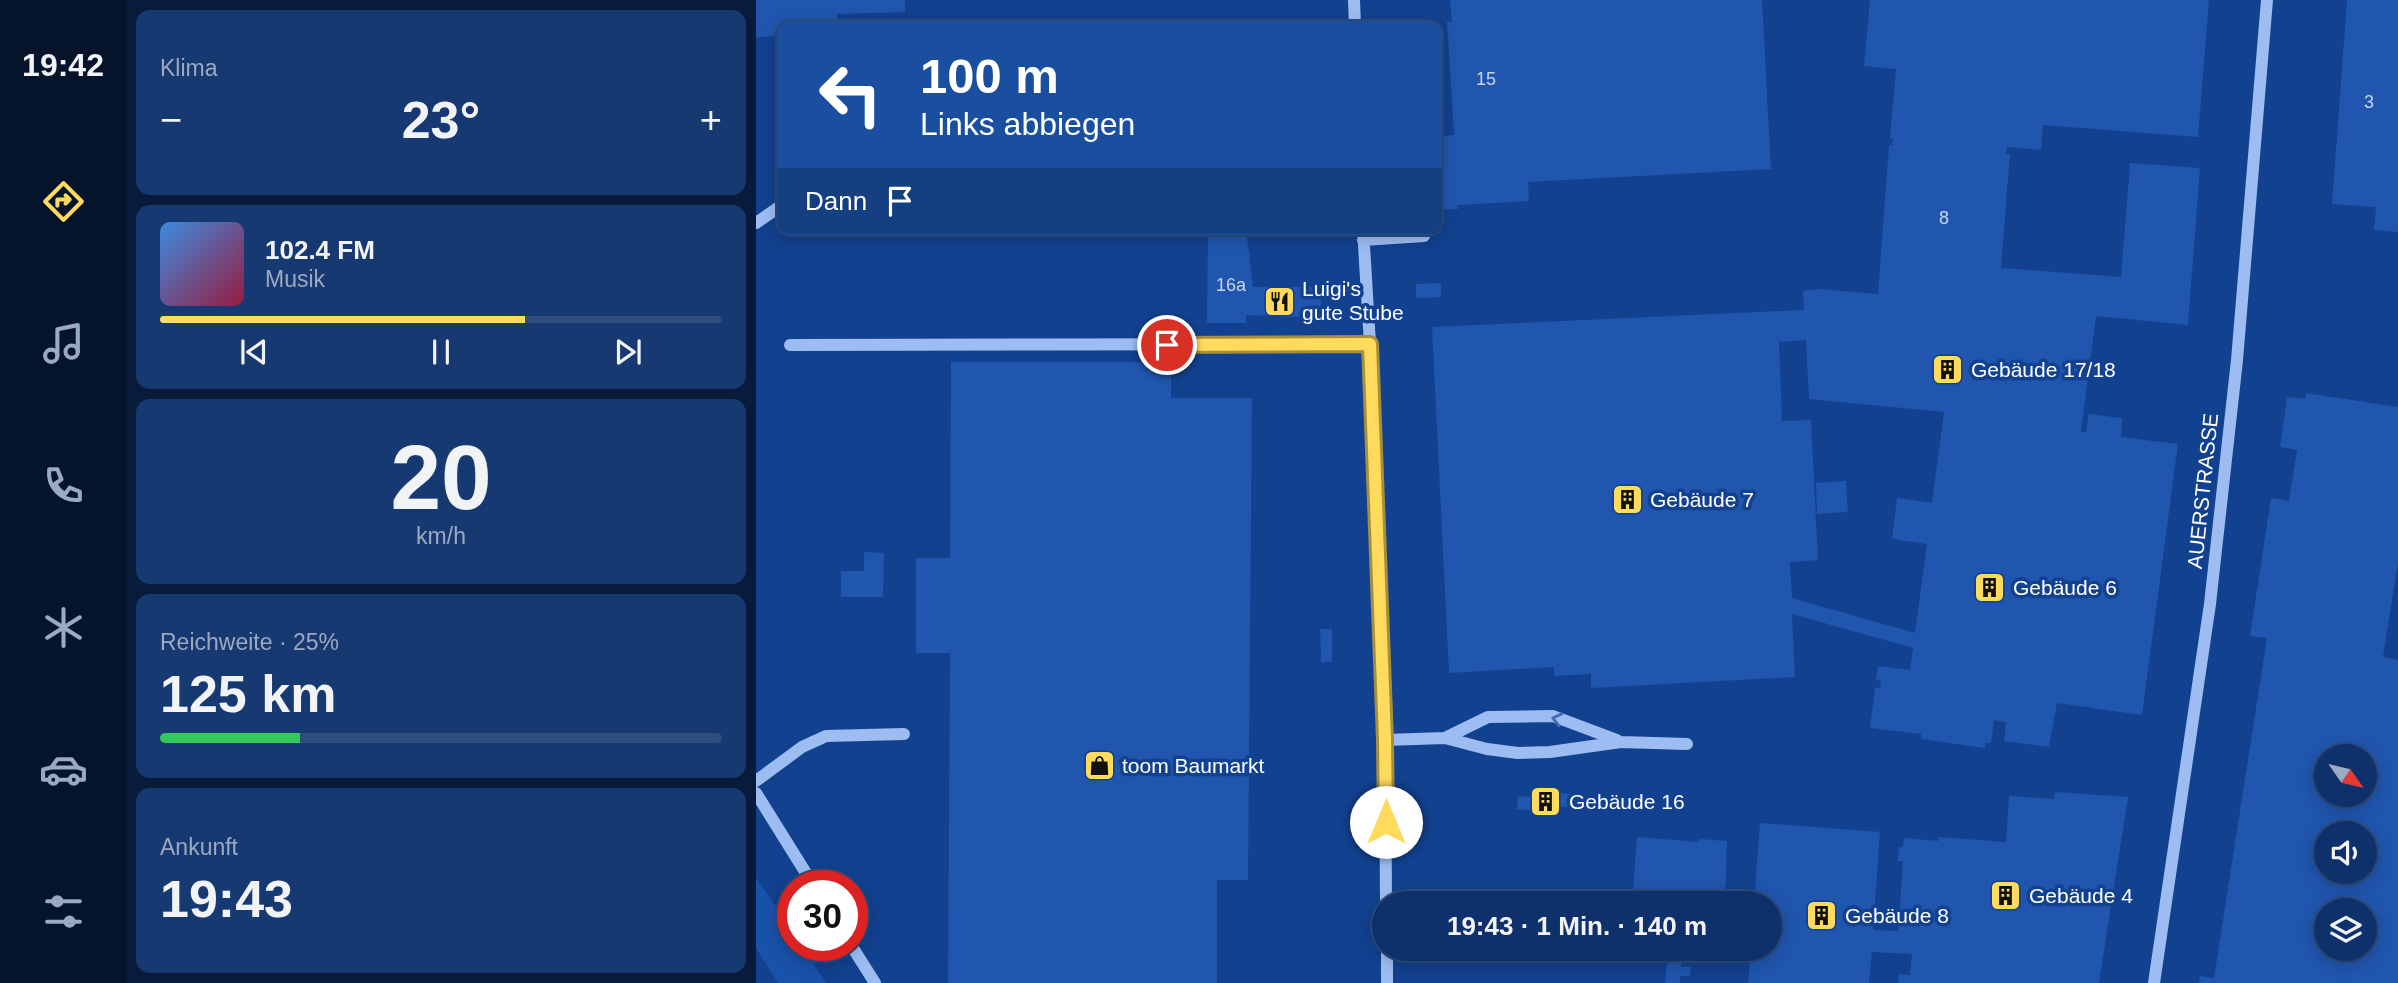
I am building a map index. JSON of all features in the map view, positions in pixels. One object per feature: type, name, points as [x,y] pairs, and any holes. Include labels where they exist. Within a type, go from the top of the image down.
[{"type":"street","points":[[1354,0],[1355,21]]},
{"type":"street","name":"AUERSTRASSE","points":[[2154,983],[2211,591],[2237,360],[2267,0]]},
{"type":"street","points":[[756,223],[777,208]]},
{"type":"street","points":[[1386,891],[1385,740],[1370,344],[1363,235],[1424,236]]},
{"type":"street","points":[[790,345],[1370,344]]},
{"type":"street","points":[[1446,738],[1488,717],[1553,716],[1621,742]]},
{"type":"street","points":[[756,781],[802,747],[826,736],[904,734]]},
{"type":"street","points":[[1385,740],[1446,738],[1488,750],[1518,753],[1550,752],[1621,742],[1687,744]]},
{"type":"street","points":[[756,793],[804,870]]},
{"type":"street","points":[[861,961],[874,983]]},
{"type":"street","points":[[1387,961],[1387,983]]},
{"type":"shaded area","points":[[756,877],[777,908],[777,961],[812,961],[826,983],[778,983],[756,948]]},
{"type":"building","points":[[756,0],[905,0],[905,12],[837,14],[837,21],[777,21],[777,36],[756,37]]},
{"type":"building","points":[[1450,0],[1762,0],[1771,169],[1528,182],[1529,201],[1457,205],[1458,209],[1442,210],[1442,136],[1454,135],[1447,22],[1452,22]]},
{"type":"building","points":[[1870,0],[2209,0],[2198,137],[2043,125],[2041,150],[2007,147],[2006,154],[2010,154],[2001,268],[2121,277],[2130,163],[2200,168],[2188,325],[2096,316],[2081,432],[2086,432],[2089,414],[2122,418],[2121,437],[2178,444],[2142,715],[2057,703],[2049,747],[2004,741],[2006,722],[1994,720],[1991,743],[1985,743],[1985,748],[1921,739],[1921,734],[1870,728],[1875,688],[1880,688],[1881,681],[1876,680],[1878,666],[1910,670],[1913,648],[1792,614],[1795,677],[1591,688],[1591,674],[1554,676],[1554,667],[1449,673],[1432,327],[1804,310],[1803,291],[1820,289],[1878,294],[1889,145],[1892,145],[1893,138],[1890,138],[1896,69],[1864,66]],"holes":[[[1806,340],[1809,399],[1944,412],[1932,503],[1897,498],[1892,539],[1927,544],[1915,633],[1792,598],[1790,562],[1818,560],[1811,420],[1782,421],[1779,342]]]},
{"type":"building","points":[[2347,0],[2398,0],[2398,232],[2374,230],[2376,207],[2332,204]]},
{"type":"building","points":[[1208,235],[1247,235],[1253,287],[1321,287],[1321,318],[1246,315],[1246,323],[1207,323]]},
{"type":"building","points":[[1441,283],[1441,297],[1416,298],[1416,284]]},
{"type":"building","name":"toom Baumarkt","points":[[951,362],[1171,362],[1171,398],[1252,398],[1248,880],[1217,880],[1217,983],[948,983],[950,653],[916,653],[916,558],[950,558]]},
{"type":"building","points":[[2306,393],[2398,407],[2398,562],[2383,657],[2398,660],[2398,983],[2199,983],[2200,976],[2214,978],[2267,638],[2250,636],[2271,498],[2289,501],[2297,450],[2280,447],[2287,397],[2305,399]]},
{"type":"building","points":[[1846,481],[1848,512],[1817,514],[1816,483]]},
{"type":"building","points":[[864,552],[884,553],[883,597],[841,597],[841,571],[864,571]]},
{"type":"building","points":[[1320,629],[1332,629],[1332,662],[1321,662]]},
{"type":"building","name":"Gebäude 16","points":[[1546,792],[1576,794],[1574,807],[1546,806],[1545,811],[1517,809],[1518,796],[1546,798]]},
{"type":"building","name":"Gebäude 4","points":[[2055,792],[2128,797],[2099,983],[1898,983],[1899,974],[1910,975],[1912,954],[1872,952],[1869,983],[1748,983],[1750,961],[1782,961],[1782,891],[1755,891],[1760,823],[1880,832],[1873,930],[1898,931],[1903,861],[1898,861],[1899,847],[1903,847],[1904,838],[1938,841],[1938,837],[2006,842],[2009,796],[2054,799]]},
{"type":"building","points":[[1637,837],[1699,842],[1699,839],[1727,841],[1725,891],[1633,891]]},
{"type":"building","points":[[1667,961],[1681,961],[1681,967],[1691,967],[1690,976],[1680,976],[1680,983],[1665,983]]},
{"type":"place","name":"Luigi's gute Stube","points":[[1279,301]]},
{"type":"place","name":"Gebäude 17/18","points":[[1948,370]]},
{"type":"place","name":"Gebäude 7","points":[[1627,500]]},
{"type":"place","name":"Gebäude 6","points":[[1990,588]]},
{"type":"place","name":"toom Baumarkt","points":[[1099,766]]},
{"type":"place","name":"Gebäude 16","points":[[1546,802]]},
{"type":"place","name":"Gebäude 4","points":[[2006,896]]},
{"type":"place","name":"Gebäude 8","points":[[1822,916]]},
{"type":"route","points":[[1167,345],[1370,344],[1386,822]]}]
